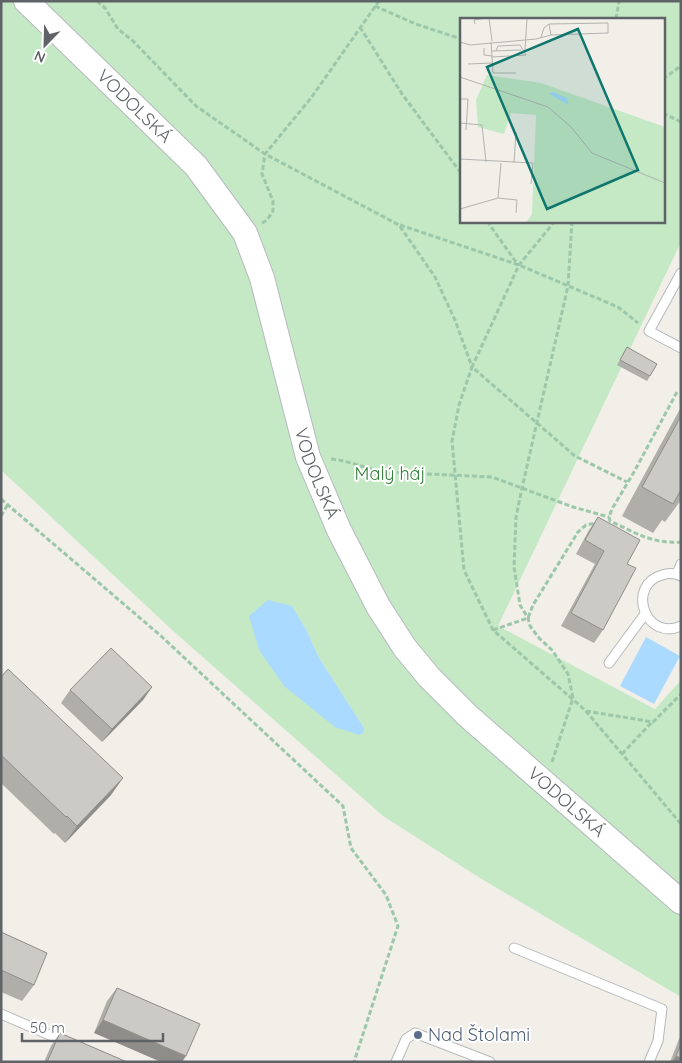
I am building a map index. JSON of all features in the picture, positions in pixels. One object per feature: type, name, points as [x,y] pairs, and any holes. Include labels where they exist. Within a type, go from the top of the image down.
[{"type":"street","name":"VODOLSKÁ","points":[[26,1],[196,166],[245,234],[262,278],[308,457],[338,530],[378,606],[405,648],[429,677],[468,716],[681,902]]},
{"type":"lane","points":[[681,273],[649,331],[681,348]]},
{"type":"lane","points":[[681,564],[679,575],[668,574],[659,576],[651,581],[642,596],[642,606],[651,622],[667,629],[681,626]]},
{"type":"lane","points":[[609,663],[645,614]]},
{"type":"lane","points":[[514,948],[662,1009],[658,1041],[649,1062]]},
{"type":"lane","points":[[1,1014],[78,1047]]},
{"type":"lane","points":[[396,1062],[406,1039],[415,1033],[490,1062]]},
{"type":"path","points":[[97,1],[105,8],[118,30],[133,41],[196,106],[265,154],[399,225],[519,265],[618,307],[649,331]]},
{"type":"path","points":[[245,234],[267,220],[272,212],[273,201],[262,174],[265,154],[311,98],[379,1]]},
{"type":"path","points":[[616,18],[619,1]]},
{"type":"path","points":[[375,6],[416,24],[460,39]]},
{"type":"path","points":[[360,27],[402,94],[460,172]]},
{"type":"path","points":[[664,78],[681,66]]},
{"type":"path","points":[[664,114],[681,122]]},
{"type":"path","points":[[489,222],[519,265]]},
{"type":"path","points":[[554,222],[519,265],[472,367],[459,405],[452,441],[464,570],[493,630],[585,710],[681,824]]},
{"type":"path","points":[[544,782],[573,698],[568,674],[552,650],[530,626],[528,618],[520,605],[514,568],[516,517],[568,286],[572,222]]},
{"type":"path","points":[[399,225],[435,277],[455,320],[472,367],[575,456],[627,482]]},
{"type":"path","points":[[610,519],[627,482],[677,392]]},
{"type":"path","points":[[308,457],[346,460],[371,470],[386,472],[492,477],[610,519],[653,541],[681,542]]},
{"type":"path","points":[[1,499],[161,636],[343,806],[351,848],[386,895],[398,926],[354,1062]]},
{"type":"path","points":[[1,516],[8,504]]},
{"type":"path","points":[[528,618],[533,605],[578,532],[586,525],[610,519]]},
{"type":"path","points":[[493,630],[528,618]]},
{"type":"path","points":[[622,754],[681,694]]},
{"type":"path","points":[[585,710],[653,722]]},
{"type":"green space","name":"Malý háj","points":[[1,1],[681,1],[681,242],[498,626],[655,709],[681,680],[681,997],[480,878],[383,816],[170,628],[1,470]],"holes":[[[292,606],[307,631],[319,658]],[[319,658],[364,728],[359,735]]]},
{"type":"water","points":[[268,600],[292,606],[307,631],[319,658],[364,728],[363,733],[359,735],[335,727],[284,686],[259,650],[249,616]]},
{"type":"water","points":[[646,637],[680,656],[654,704],[620,686]]},
{"type":"building","points":[[627,347],[657,364],[650,376],[620,360]]},
{"type":"building","points":[[681,416],[681,490],[673,504],[642,487]]},
{"type":"building","points":[[598,517],[640,540],[627,564],[636,568],[603,630],[571,613],[604,551],[585,540]]},
{"type":"building","points":[[111,648],[152,687],[112,729],[70,690]]},
{"type":"building","points":[[8,669],[123,778],[77,826],[1,755],[1,677]]},
{"type":"building","points":[[1,932],[47,953],[34,985],[1,970]]},
{"type":"building","points":[[117,988],[200,1024],[186,1056],[103,1020]]},
{"type":"building","points":[[60,1033],[127,1062],[47,1062]]},
{"type":"building","points":[[681,1044],[681,1058],[676,1056]]},
{"type":"place","name":"Nad Štolami","points":[[418,1035]]}]
